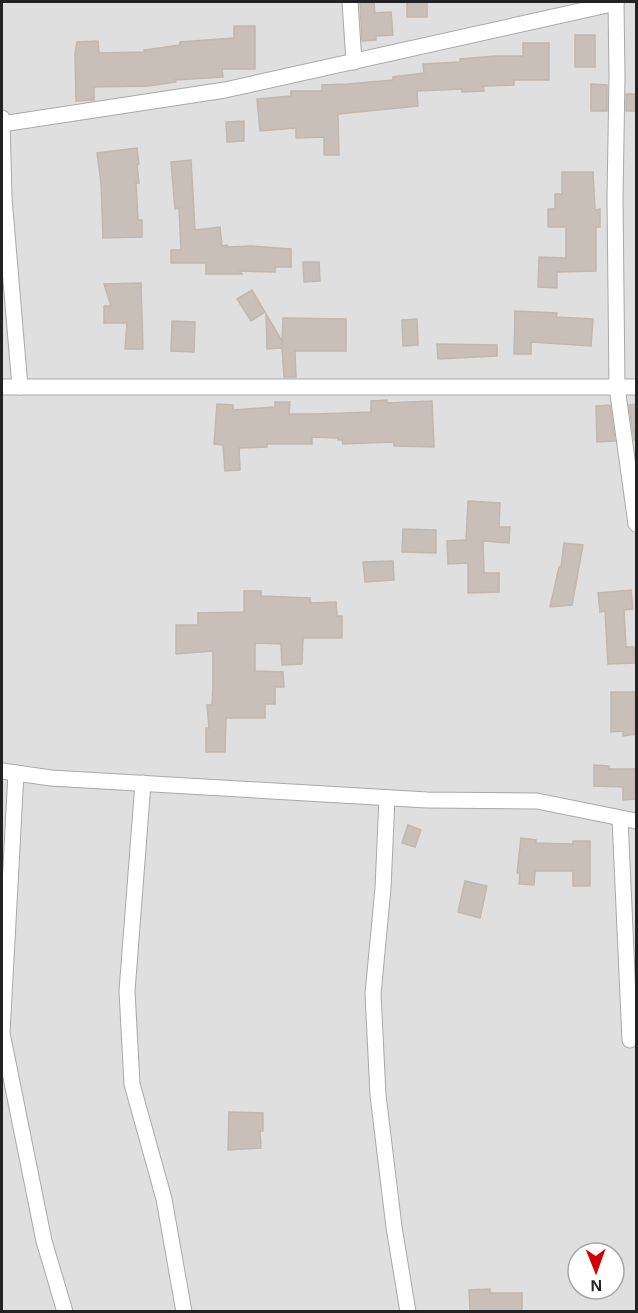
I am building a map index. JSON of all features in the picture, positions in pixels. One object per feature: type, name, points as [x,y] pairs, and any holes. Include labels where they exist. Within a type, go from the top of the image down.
[{"type":"street","points":[[350,2],[354,62]]},
{"type":"street","points":[[20,387],[4,198],[2,122],[225,90],[616,2],[617,387],[636,524]]},
{"type":"street","points":[[2,387],[636,387]]},
{"type":"street","points":[[65,1311],[63,1298],[44,1241],[2,1033],[9,772],[51,778],[387,798],[537,801],[636,821]]},
{"type":"street","points":[[143,783],[127,991],[132,1084],[164,1199],[184,1311]]},
{"type":"street","points":[[387,798],[383,888],[373,994],[378,1095],[394,1227],[408,1311]]},
{"type":"street","points":[[620,819],[630,1040]]},
{"type":"shaded area","points":[[2,2],[636,2],[636,1311],[2,1312]]},
{"type":"building","points":[[360,2],[374,2],[375,13],[391,12],[393,35],[376,36],[376,40],[362,41]]},
{"type":"building","points":[[407,2],[427,2],[427,17],[407,17]]},
{"type":"building","points":[[234,26],[255,26],[255,69],[222,69],[223,77],[175,80],[176,82],[149,86],[94,87],[94,100],[76,101],[77,42],[98,41],[99,53],[145,52],[144,50],[180,45],[180,42],[234,38]]},
{"type":"building","points":[[575,35],[595,35],[595,67],[575,67]]},
{"type":"building","points":[[523,43],[549,43],[549,80],[514,80],[514,85],[483,86],[484,91],[462,92],[462,89],[417,91],[418,106],[338,114],[339,155],[324,155],[324,137],[296,138],[296,128],[260,131],[257,99],[291,96],[291,91],[322,91],[322,85],[393,80],[393,77],[424,73],[423,64],[460,62],[460,59],[495,56],[523,56]]},
{"type":"building","points":[[591,84],[607,85],[607,111],[591,111]]},
{"type":"building","points":[[626,94],[636,94],[636,111],[626,111]]},
{"type":"building","points":[[244,121],[244,141],[227,142],[226,122]]},
{"type":"building","points":[[137,148],[138,220],[142,220],[142,237],[103,238],[101,183],[97,153]]},
{"type":"building","points":[[191,160],[195,230],[220,227],[222,246],[227,245],[227,247],[291,249],[291,267],[275,267],[275,272],[240,271],[242,274],[206,274],[206,263],[171,263],[171,250],[181,250],[179,208],[175,209],[171,162]]},
{"type":"building","points":[[562,172],[593,172],[595,210],[600,209],[600,227],[596,227],[596,271],[557,272],[557,288],[538,287],[539,257],[566,258],[566,227],[548,227],[548,209],[555,209],[555,194],[562,194]]},
{"type":"building","points":[[303,262],[319,262],[320,281],[304,282]]},
{"type":"building","points":[[141,283],[143,349],[125,349],[127,323],[104,323],[104,306],[111,306],[104,284]]},
{"type":"building","points":[[252,290],[265,312],[251,321],[237,299]]},
{"type":"building","points":[[515,311],[557,313],[556,317],[593,319],[591,346],[531,342],[531,354],[514,354]]},
{"type":"building","points":[[266,314],[282,341],[283,318],[346,319],[346,351],[295,351],[296,377],[284,377],[282,348],[267,349]]},
{"type":"building","points":[[417,319],[418,345],[403,346],[402,320]]},
{"type":"building","points":[[172,321],[195,322],[194,352],[171,351]]},
{"type":"building","points":[[437,344],[497,345],[497,356],[438,359]]},
{"type":"building","points":[[387,400],[387,403],[432,401],[434,447],[394,446],[394,442],[343,444],[338,438],[312,437],[312,444],[267,444],[267,447],[239,448],[240,470],[225,471],[223,445],[214,444],[217,404],[233,405],[233,410],[275,407],[275,402],[290,402],[289,414],[316,414],[371,412],[371,401]]},
{"type":"building","points":[[636,404],[636,440],[634,440],[629,405]]},
{"type":"building","points":[[610,405],[615,441],[597,442],[596,406]]},
{"type":"building","points":[[468,501],[500,503],[499,527],[510,527],[509,543],[483,541],[484,573],[499,573],[499,592],[468,593],[468,563],[448,564],[447,541],[466,540]]},
{"type":"building","points":[[403,529],[436,530],[436,553],[402,552]]},
{"type":"building","points":[[564,543],[583,545],[572,605],[550,607],[559,567],[561,567]]},
{"type":"building","points":[[393,561],[394,580],[365,582],[363,562]]},
{"type":"building","points":[[631,590],[633,609],[624,610],[626,647],[634,647],[635,663],[608,664],[605,611],[600,612],[598,593]]},
{"type":"building","points":[[244,591],[261,591],[261,596],[310,598],[311,603],[336,602],[337,616],[342,616],[342,638],[303,638],[302,664],[282,665],[281,644],[255,643],[255,671],[283,672],[284,687],[275,687],[275,704],[265,704],[265,718],[226,718],[225,752],[206,752],[206,728],[209,728],[207,705],[212,705],[213,651],[176,654],[176,625],[198,625],[198,613],[244,612]]},
{"type":"building","points":[[611,692],[636,692],[636,734],[623,736],[623,731],[611,732]]},
{"type":"building","points":[[594,765],[609,766],[609,769],[636,769],[636,799],[623,800],[623,787],[594,786]]},
{"type":"building","points":[[408,825],[421,830],[415,847],[402,843]]},
{"type":"building","points":[[521,838],[536,840],[536,843],[573,844],[573,841],[590,841],[590,886],[573,886],[573,871],[535,871],[534,885],[519,884],[520,873],[517,873]]},
{"type":"building","points":[[465,881],[487,886],[480,918],[458,912]]},
{"type":"building","points":[[229,1112],[263,1113],[263,1131],[260,1131],[261,1148],[228,1150]]},
{"type":"building","points":[[490,1289],[490,1293],[522,1293],[522,1311],[470,1311],[469,1290]]}]
